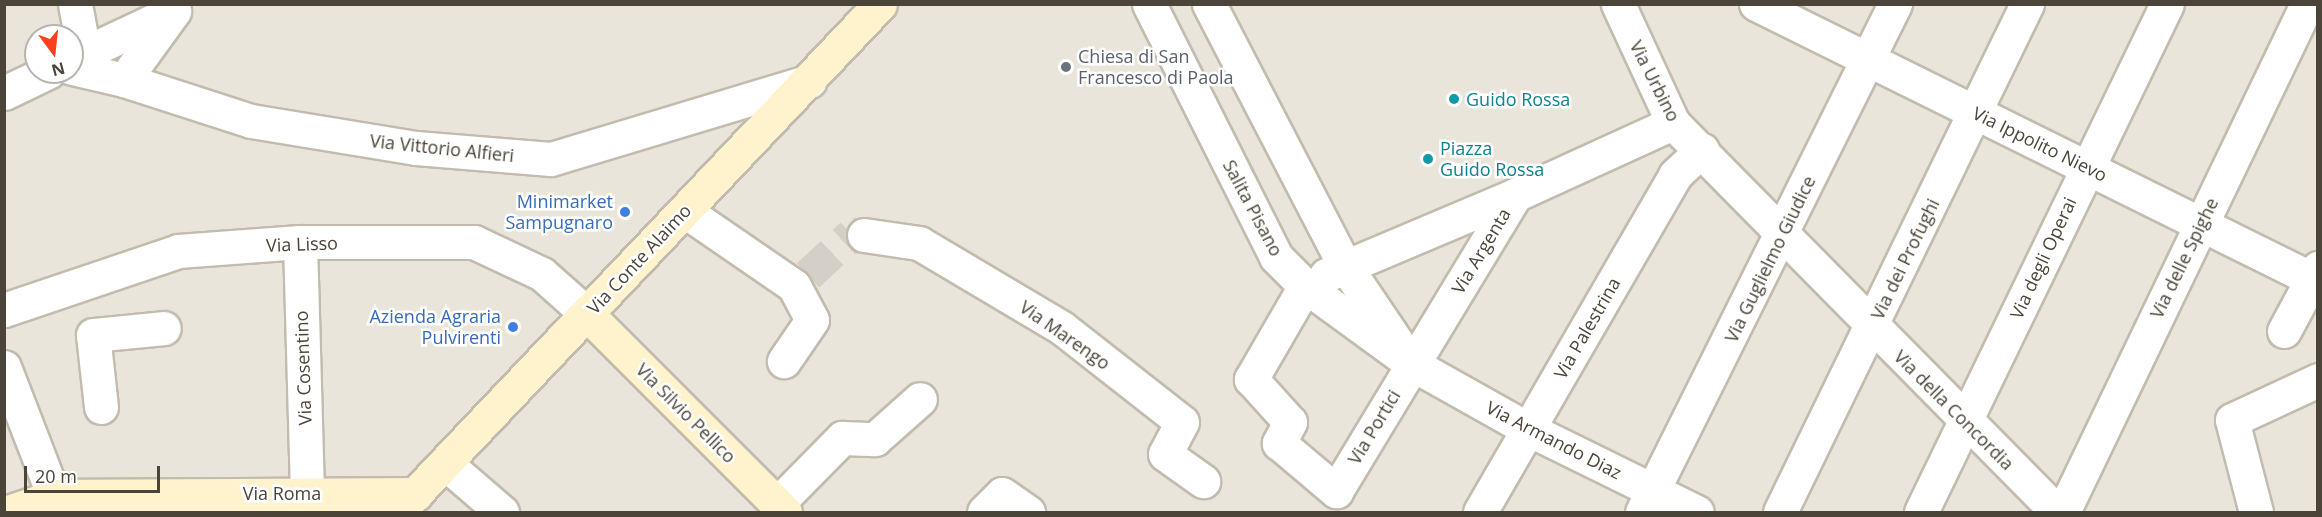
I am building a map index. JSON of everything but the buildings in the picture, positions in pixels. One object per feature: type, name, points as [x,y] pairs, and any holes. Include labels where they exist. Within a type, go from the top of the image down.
[{"type":"main road","name":"Via Conte Alaimo","points":[[407,503],[880,4]]},
{"type":"main road","name":"Via Silvio Pellico","points":[[587,314],[781,508]]},
{"type":"main road","name":"Via Roma","points":[[8,513],[57,504],[307,493],[407,503]]},
{"type":"street","points":[[75,4],[75,24]]},
{"type":"street","name":"Salita Pisano","points":[[1149,4],[1276,257],[1305,286],[1413,364]]},
{"type":"street","points":[[1209,4],[1344,264],[1413,364]]},
{"type":"street","name":"Via Urbino","points":[[1618,4],[1673,123],[1702,150]]},
{"type":"street","name":"Via Ippolito Nievo","points":[[1756,4],[2200,224],[2316,277]]},
{"type":"street","name":"Via Guglielmo Giudice","points":[[1648,502],[1783,235],[1895,4]]},
{"type":"street","name":"Via dei Profughi","points":[[1780,513],[1873,327],[2027,4]]},
{"type":"street","name":"Via degli Operai","points":[[1921,513],[1966,423],[2085,167],[2168,4]]},
{"type":"street","points":[[84,56],[174,8]]},
{"type":"street","points":[[124,80],[174,8]]},
{"type":"street","name":"Via delle Spighe","points":[[2063,513],[2305,8]]},
{"type":"street","name":"Via Vittorio Alfieri","points":[[84,63],[124,80],[251,121],[416,148],[551,159],[809,81]]},
{"type":"street","points":[[4,93],[24,83]]},
{"type":"street","name":"Via Argenta","points":[[1413,364],[1515,195],[1673,123]]},
{"type":"street","name":"Via della Concordia","points":[[1702,150],[1966,423],[2057,513]]},
{"type":"street","name":"Via Palestrina","points":[[1480,513],[1675,175],[1702,150]]},
{"type":"street","points":[[1305,286],[1344,264],[1515,195]]},
{"type":"street","points":[[685,211],[801,280],[812,320],[784,361]]},
{"type":"street","name":"Via Marengo","points":[[864,236],[919,243],[1062,328],[1182,422],[1165,454],[1203,481]]},
{"type":"street","name":"Via Lisso","points":[[4,310],[178,251],[300,242],[474,242],[542,274],[587,314]]},
{"type":"street","name":"Via Cosentino","points":[[300,242],[307,493]]},
{"type":"street","points":[[2284,331],[2316,277]]},
{"type":"street","name":"Via Portici","points":[[1305,286],[1251,379],[1290,422],[1279,443],[1336,491],[1413,364]]},
{"type":"street","points":[[101,407],[93,335],[164,328]]},
{"type":"street","name":"Via Armando Diaz","points":[[1413,364],[1528,429],[1648,502],[1697,513]]},
{"type":"street","points":[[4,368],[57,504]]},
{"type":"street","points":[[2256,513],[2232,420],[2318,380]]},
{"type":"street","points":[[781,508],[842,438],[875,439],[920,399]]},
{"type":"street","points":[[445,463],[502,513]]},
{"type":"street","points":[[984,513],[1002,494],[1028,513]]},
{"type":"shaded area","points":[[5,5],[2317,5],[2317,512],[5,512]]},
{"type":"tunnel","points":[[808,275],[852,234],[864,235]]},
{"type":"place","name":"Chiesa di San Francesco di Paola","points":[[1066,67]]},
{"type":"place","name":"Guido Rossa","points":[[1454,99]]},
{"type":"place","name":"Piazza Guido Rossa","points":[[1428,159]]},
{"type":"place","name":"Minimarket Sampugnaro","points":[[625,212]]},
{"type":"place","name":"Azienda Agraria Pulvirenti","points":[[513,327]]}]
